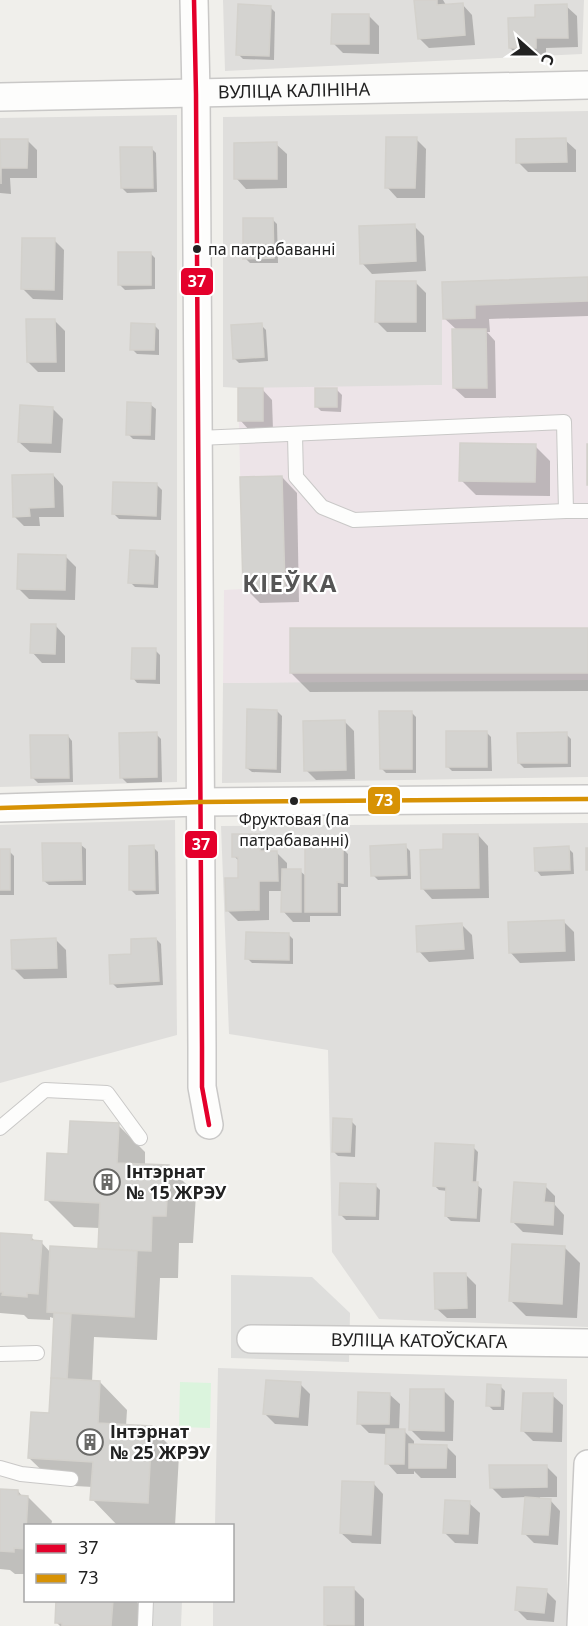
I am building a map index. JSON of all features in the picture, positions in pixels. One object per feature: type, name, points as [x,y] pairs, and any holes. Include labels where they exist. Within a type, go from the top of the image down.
[{"type":"street","points":[[194,0],[202,1087],[209,1125]]},
{"type":"street","name":"ВУЛІЦА КАЛІНІНА","points":[[0,97],[588,85]]},
{"type":"street","points":[[0,808],[200,802],[588,799]]},
{"type":"street","name":"ВУЛІЦА КАТОЎСКАГА","points":[[251,1340],[588,1343]]},
{"type":"street","points":[[581,1626],[588,1464]]},
{"type":"lane","points":[[198,438],[564,422],[566,511]]},
{"type":"lane","points":[[295,435],[296,477],[322,507],[354,520],[588,511]]},
{"type":"lane","points":[[0,1128],[45,1090],[107,1093],[140,1138]]},
{"type":"lane","points":[[0,1354],[37,1353]]},
{"type":"lane","points":[[0,1468],[21,1474],[71,1479]]},
{"type":"lane","points":[[145,1626],[146,1602]]},
{"type":"shaded area","points":[[223,0],[584,0],[582,54],[225,71]]},
{"type":"shaded area","points":[[588,111],[588,277],[442,282],[442,385],[337,388],[223,387],[223,117]]},
{"type":"shaded area","points":[[177,115],[177,782],[0,787],[0,118]]},
{"type":"shaded area","points":[[588,277],[588,680],[223,683],[224,590],[243,589],[238,388],[442,385],[442,282]]},
{"type":"shaded area","points":[[588,678],[588,777],[222,783],[223,683]]},
{"type":"shaded area","points":[[175,820],[177,1035],[0,1083],[0,825]]},
{"type":"shaded area","points":[[588,823],[588,1327],[379,1319],[332,1252],[328,1050],[229,1034],[221,826]]},
{"type":"shaded area","points":[[231,1275],[312,1277],[350,1313],[349,1362],[231,1358]]},
{"type":"shaded area","points":[[218,1368],[567,1379],[567,1626],[213,1626],[213,1602],[234,1602],[234,1524],[215,1524]]},
{"type":"shaded area","points":[[144,1602],[182,1602],[181,1626],[143,1626]]},
{"type":"green space","points":[[180,1382],[211,1383],[210,1428],[179,1427]]},
{"type":"building","points":[[414,0],[437,0],[437,5],[463,3],[465,35],[418,39]]},
{"type":"building","points":[[238,4],[271,6],[269,56],[236,55]]},
{"type":"building","points":[[567,4],[568,38],[536,38],[536,48],[509,48],[508,18],[535,17],[535,5]]},
{"type":"building","points":[[332,14],[369,14],[369,44],[331,44]]},
{"type":"building","points":[[386,137],[417,137],[415,188],[385,188]]},
{"type":"building","points":[[566,138],[567,162],[516,163],[516,139]]},
{"type":"building","points":[[0,139],[28,139],[27,168],[1,168],[1,184]]},
{"type":"building","points":[[277,142],[277,179],[234,179],[234,143]]},
{"type":"building","points":[[120,147],[152,147],[153,188],[121,188]]},
{"type":"building","points":[[243,218],[273,218],[274,258],[243,259]]},
{"type":"building","points":[[415,224],[416,261],[360,264],[359,226]]},
{"type":"building","points":[[22,238],[55,238],[54,290],[21,289]]},
{"type":"building","points":[[118,252],[151,252],[151,285],[118,285]]},
{"type":"building","points":[[588,277],[588,301],[475,305],[475,318],[443,319],[442,282]]},
{"type":"building","points":[[376,281],[416,281],[416,322],[375,322]]},
{"type":"building","points":[[26,319],[55,319],[56,362],[27,362]]},
{"type":"building","points":[[131,323],[155,324],[154,350],[130,350]]},
{"type":"building","points":[[262,323],[264,357],[233,359],[231,325]]},
{"type":"building","points":[[452,329],[486,329],[487,388],[453,388]]},
{"type":"building","points":[[238,388],[263,388],[263,421],[238,421]]},
{"type":"building","points":[[315,388],[337,388],[337,407],[315,407]]},
{"type":"building","points":[[127,402],[151,403],[150,435],[126,435]]},
{"type":"building","points":[[20,405],[53,407],[51,443],[18,442]]},
{"type":"building","points":[[460,443],[536,444],[535,482],[459,481]]},
{"type":"building","points":[[588,444],[588,485],[587,485]]},
{"type":"building","points":[[53,474],[54,507],[29,508],[30,516],[13,517],[12,475]]},
{"type":"building","points":[[282,476],[285,588],[243,589],[240,477]]},
{"type":"building","points":[[113,482],[157,483],[156,516],[112,514]]},
{"type":"building","points":[[130,550],[155,551],[153,584],[128,583]]},
{"type":"building","points":[[18,554],[66,555],[65,590],[17,589]]},
{"type":"building","points":[[31,624],[56,624],[55,654],[30,653]]},
{"type":"building","points":[[290,628],[588,628],[588,673],[290,673]]},
{"type":"building","points":[[132,648],[156,648],[155,679],[131,679]]},
{"type":"building","points":[[247,709],[277,710],[276,769],[246,768]]},
{"type":"building","points":[[379,711],[412,711],[412,769],[380,769]]},
{"type":"building","points":[[345,720],[346,770],[304,771],[303,721]]},
{"type":"building","points":[[446,731],[487,731],[487,767],[446,767]]},
{"type":"building","points":[[157,732],[157,777],[120,778],[119,733]]},
{"type":"building","points":[[567,732],[567,763],[518,763],[517,733]]},
{"type":"building","points":[[30,735],[68,735],[69,778],[31,778]]},
{"type":"building","points":[[232,834],[260,834],[260,851],[277,851],[278,881],[259,881],[259,910],[226,911],[225,878],[238,878],[238,857],[232,857]]},
{"type":"building","points":[[443,834],[478,834],[479,888],[421,889],[420,850],[443,849]]},
{"type":"building","points":[[42,843],[81,843],[82,880],[43,881]]},
{"type":"building","points":[[406,844],[407,875],[371,876],[370,846]]},
{"type":"building","points":[[154,845],[155,890],[129,890],[129,846]]},
{"type":"building","points":[[569,846],[570,870],[535,871],[534,848]]},
{"type":"building","points":[[305,847],[343,848],[343,883],[337,882],[337,912],[305,912]]},
{"type":"building","points":[[586,848],[588,848],[588,870],[586,870]]},
{"type":"building","points":[[0,849],[10,849],[10,890],[0,890]]},
{"type":"building","points":[[282,869],[301,869],[301,912],[281,912]]},
{"type":"building","points":[[564,920],[565,951],[509,953],[508,922]]},
{"type":"building","points":[[462,923],[464,949],[417,952],[416,926]]},
{"type":"building","points":[[246,932],[289,933],[289,960],[245,959]]},
{"type":"building","points":[[56,938],[57,968],[12,969],[11,940]]},
{"type":"building","points":[[156,938],[159,981],[110,984],[109,955],[131,954],[131,939]]},
{"type":"building","points":[[333,1118],[352,1119],[350,1152],[332,1152]]},
{"type":"building","name":"Інтэрнат № 15 ЖРЭУ","points":[[70,1121],[119,1123],[117,1163],[169,1165],[166,1216],[152,1216],[151,1251],[98,1249],[100,1203],[45,1200],[47,1153],[68,1154]]},
{"type":"building","points":[[435,1143],[474,1145],[472,1182],[478,1182],[476,1218],[445,1216],[446,1187],[433,1186]]},
{"type":"building","points":[[514,1182],[546,1184],[544,1202],[554,1203],[553,1225],[511,1222]]},
{"type":"building","points":[[340,1183],[376,1184],[375,1216],[339,1215]]},
{"type":"building","points":[[0,1233],[32,1235],[31,1240],[42,1241],[38,1294],[27,1293],[27,1297],[2,1295],[3,1292],[0,1292]]},
{"type":"building","points":[[512,1244],[565,1246],[562,1304],[509,1301]]},
{"type":"building","points":[[50,1246],[137,1251],[134,1317],[47,1312]]},
{"type":"building","points":[[434,1273],[466,1273],[467,1308],[435,1309]]},
{"type":"building","points":[[54,1313],[71,1314],[67,1379],[51,1378]]},
{"type":"building","name":"Інтэрнат № 25 ЖРЭУ","points":[[51,1378],[100,1381],[98,1423],[152,1426],[148,1503],[90,1500],[93,1462],[28,1458],[31,1412],[49,1413]]},
{"type":"building","points":[[266,1380],[301,1382],[298,1417],[263,1414]]},
{"type":"building","points":[[487,1384],[501,1385],[500,1406],[486,1406]]},
{"type":"building","points":[[410,1389],[444,1389],[444,1431],[409,1430]]},
{"type":"building","points":[[358,1392],[390,1393],[389,1424],[357,1424]]},
{"type":"building","points":[[523,1393],[553,1393],[552,1432],[521,1431]]},
{"type":"building","points":[[386,1429],[405,1429],[404,1464],[385,1464]]},
{"type":"building","points":[[409,1444],[447,1445],[446,1468],[409,1468]]},
{"type":"building","points":[[489,1465],[547,1465],[547,1487],[490,1488]]},
{"type":"building","points":[[342,1481],[374,1482],[371,1535],[340,1533]]},
{"type":"building","points":[[0,1489],[18,1490],[18,1495],[28,1496],[26,1524],[24,1524],[24,1549],[14,1548],[14,1552],[0,1551]]},
{"type":"building","points":[[525,1497],[551,1499],[548,1535],[522,1534]]},
{"type":"building","points":[[445,1500],[470,1501],[468,1534],[443,1533]]},
{"type":"building","points":[[324,1587],[354,1587],[354,1625],[324,1625]]},
{"type":"building","points":[[517,1587],[547,1589],[544,1613],[515,1610]]},
{"type":"building","points":[[56,1602],[113,1602],[111,1626],[62,1626],[62,1623],[55,1623]]},
{"type":"transit line","name":"37","points":[[194,0],[202,1087],[209,1125]]},
{"type":"transit line","name":"73","points":[[0,808],[200,802],[588,799]]},
{"type":"place","name":"па патрабаванні","points":[[197,249]]},
{"type":"place","name":"Фруктовая (па патрабаванні)","points":[[294,801]]},
{"type":"place","name":"Інтэрнат № 15 ЖРЭУ","points":[[107,1182]]},
{"type":"place","name":"Інтэрнат № 25 ЖРЭУ","points":[[90,1442]]},
{"type":"district","name":"КІЕЎКА","points":[[290,584]]}]
